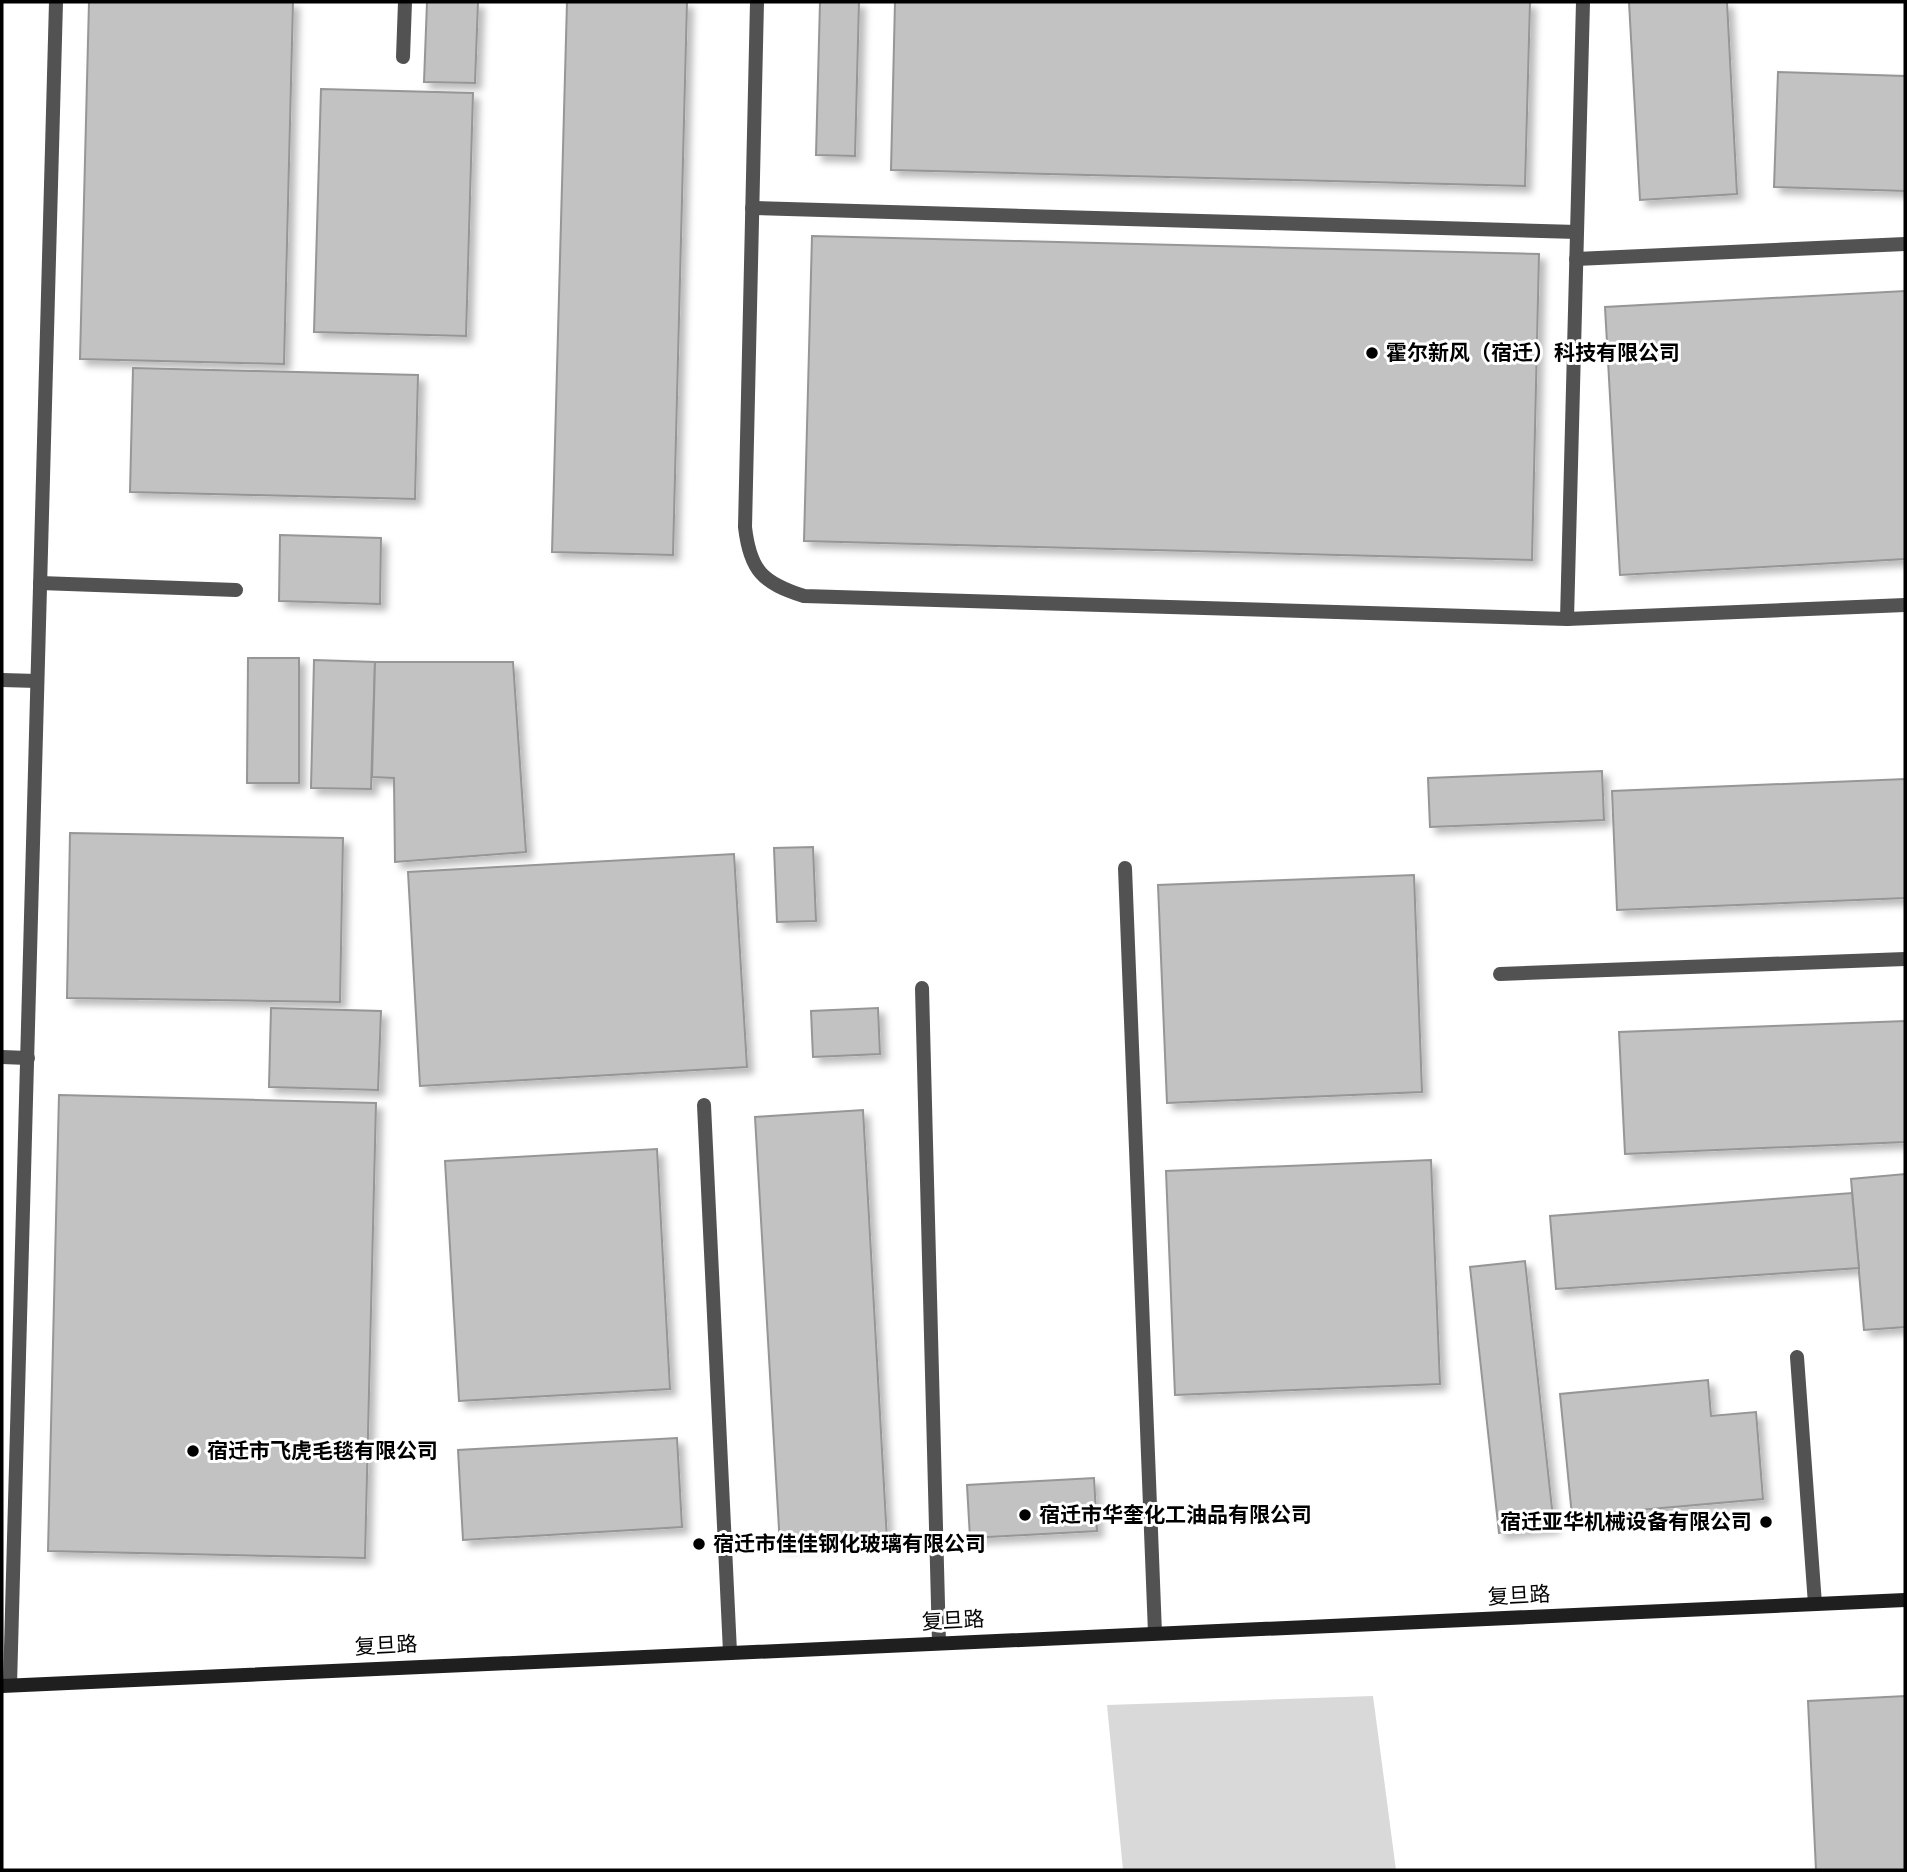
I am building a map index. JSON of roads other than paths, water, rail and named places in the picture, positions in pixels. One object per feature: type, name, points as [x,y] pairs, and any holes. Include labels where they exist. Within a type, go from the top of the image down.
[{"type":"street","name":"复旦路","points":[[6,1685],[1905,1600]]},
{"type":"lane","points":[[6,1685],[27,1058],[56,2]]},
{"type":"lane","points":[[403,57],[405,2]]},
{"type":"lane","points":[[757,2],[746,527],[748,554],[761,576],[780,588],[804,596],[1567,619],[1905,605]]},
{"type":"lane","points":[[1567,619],[1583,2]]},
{"type":"lane","points":[[752,208],[1577,232]]},
{"type":"lane","points":[[1576,260],[1905,244]]},
{"type":"lane","points":[[40,583],[236,590]]},
{"type":"lane","points":[[2,680],[37,681]]},
{"type":"lane","points":[[1125,868],[1155,1633]]},
{"type":"lane","points":[[1500,974],[1905,959]]},
{"type":"lane","points":[[922,988],[939,1643]]},
{"type":"lane","points":[[2,1057],[27,1058]]},
{"type":"lane","points":[[704,1105],[730,1652]]},
{"type":"lane","points":[[1797,1357],[1815,1604]]},
{"type":"place","name":"霍尔新风（宿迁）科技有限公司","points":[[1372,353]]},
{"type":"place","name":"宿迁市飞虎毛毯有限公司","points":[[193,1451]]},
{"type":"place","name":"宿迁市华奎化工油品有限公司","points":[[1025,1515]]},
{"type":"place","name":"宿迁亚华机械设备有限公司","points":[[1766,1522]]},
{"type":"place","name":"宿迁市佳佳钢化玻璃有限公司","points":[[699,1544]]}]
